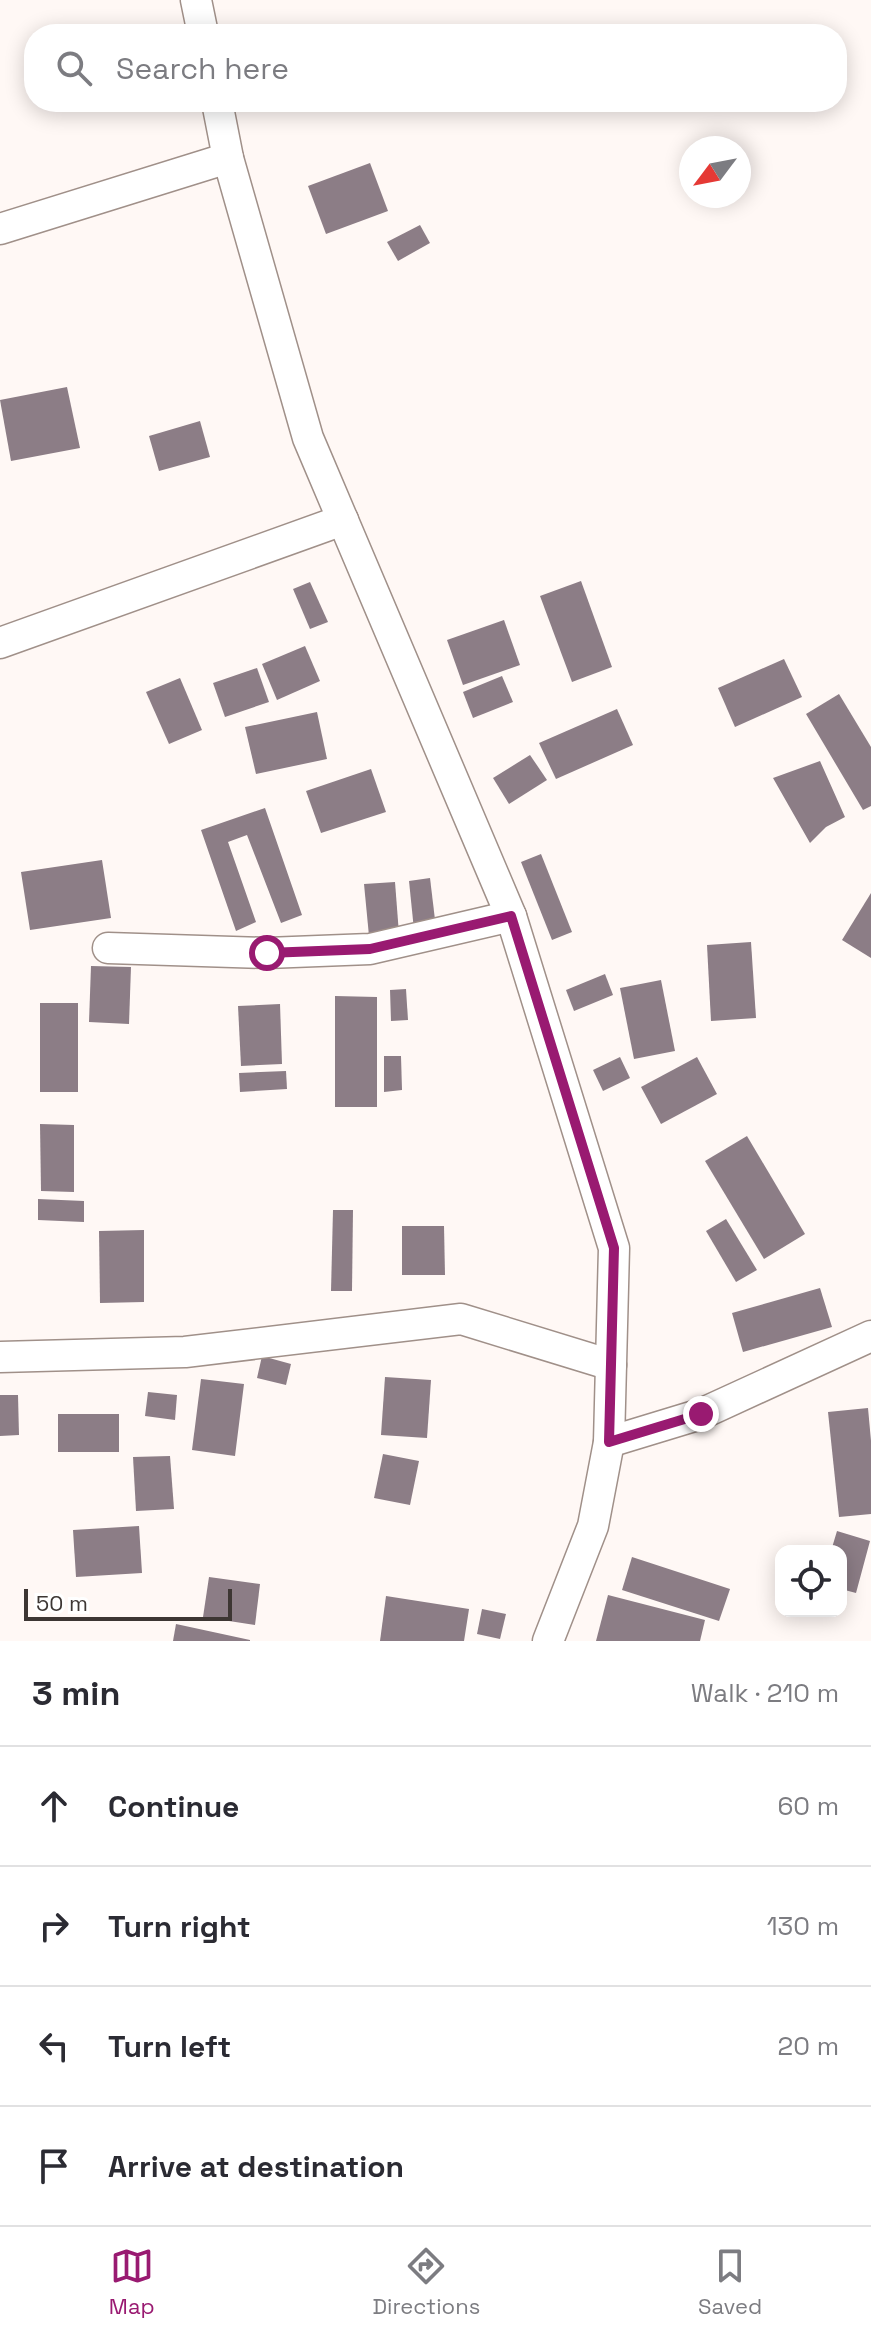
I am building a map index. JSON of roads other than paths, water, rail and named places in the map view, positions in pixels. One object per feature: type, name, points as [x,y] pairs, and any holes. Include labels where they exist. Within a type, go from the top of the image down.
[{"type":"street","points":[[196,0],[201,24]]},
{"type":"street","points":[[219,112],[228,158],[308,438],[511,916],[614,1248],[609,1442],[593,1526],[548,1641]]},
{"type":"street","points":[[0,229],[228,158]]},
{"type":"street","points":[[0,643],[343,520]]},
{"type":"street","points":[[108,948],[267,953],[370,949],[511,916]]},
{"type":"street","points":[[0,1357],[185,1352],[461,1319],[611,1365]]},
{"type":"street","points":[[609,1442],[701,1414],[871,1336]]}]
